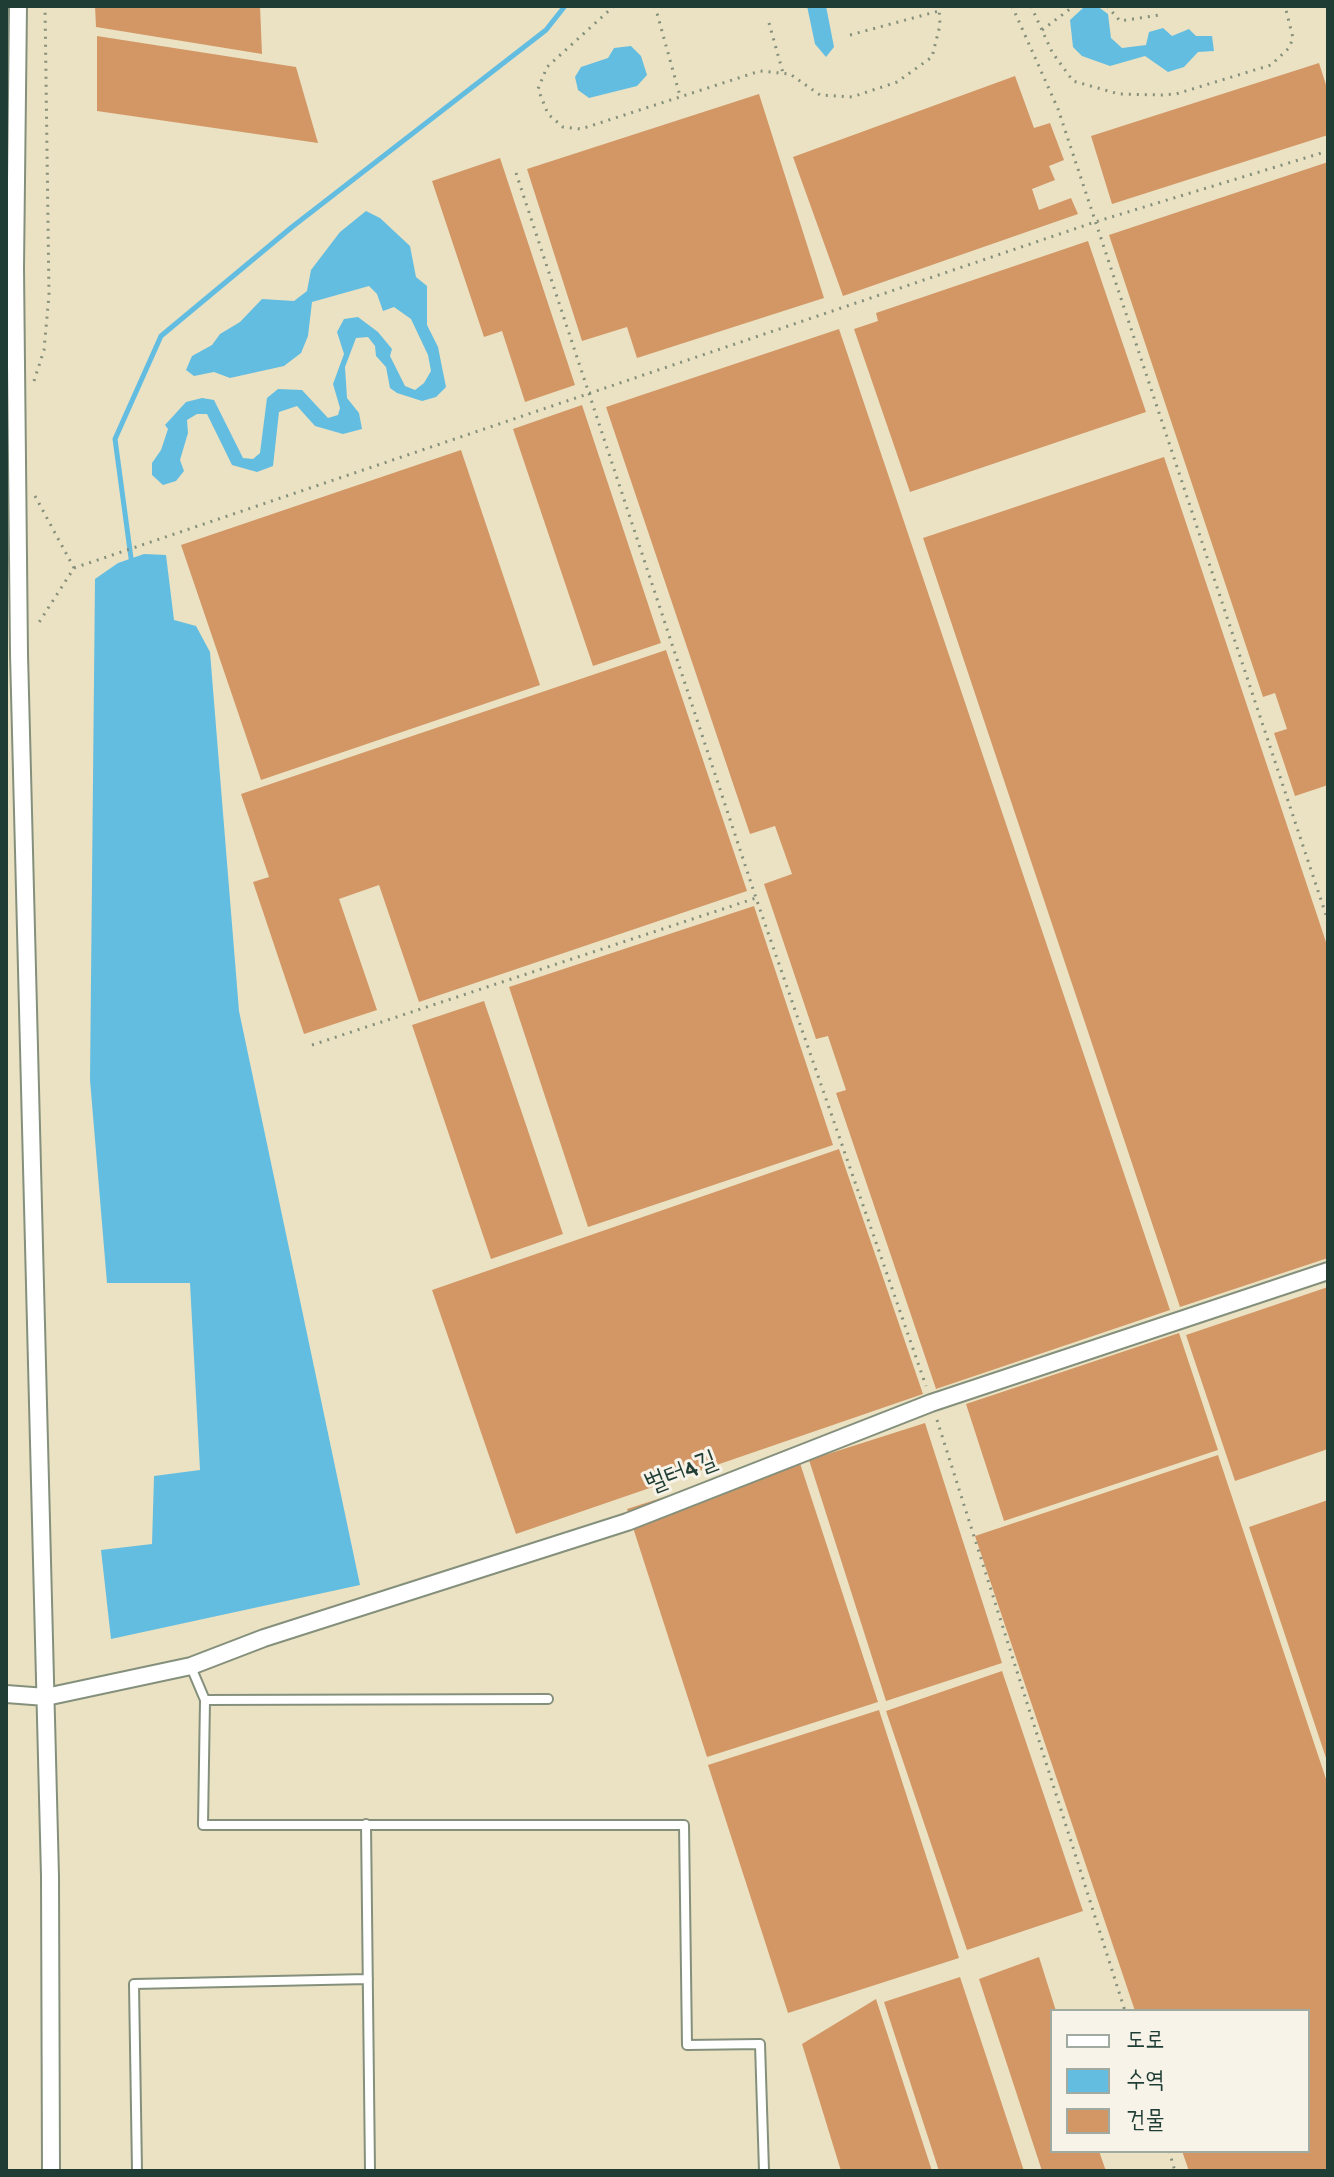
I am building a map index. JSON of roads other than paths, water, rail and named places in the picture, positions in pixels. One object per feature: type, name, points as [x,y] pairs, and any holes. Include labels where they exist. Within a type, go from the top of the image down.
[{"type":"street","points":[[18,6],[15,268],[22,837],[46,1697],[51,2171]]},
{"type":"street","name":"벌터4길","points":[[6,1694],[46,1697],[191,1666],[264,1638],[627,1522],[931,1403],[1328,1271]]},
{"type":"lane","points":[[191,1666],[205,1700],[203,1825],[684,1825],[687,2045],[760,2044],[764,2171]]},
{"type":"lane","points":[[205,1700],[548,1699]]},
{"type":"lane","points":[[366,1824],[370,2171]]},
{"type":"lane","points":[[137,2171],[134,1984],[368,1979]]},
{"type":"water","points":[[807,6],[826,6],[834,47],[826,57],[815,44]]},
{"type":"water","points":[[1097,6],[1108,14],[1111,38],[1122,48],[1146,45],[1149,32],[1163,28],[1172,36],[1189,29],[1196,36],[1212,36],[1214,51],[1198,52],[1184,67],[1168,72],[1145,56],[1110,66],[1082,56],[1073,47],[1070,20],[1083,8]]},
{"type":"water","points":[[631,46],[641,56],[647,75],[637,86],[589,98],[578,90],[575,77],[581,67],[608,58],[614,48]]},
{"type":"water","points":[[366,211],[380,218],[410,246],[416,277],[427,286],[427,325],[438,347],[446,387],[436,397],[422,401],[397,393],[390,388],[386,367],[376,356],[375,346],[368,337],[356,338],[345,367],[347,398],[359,413],[362,429],[343,434],[315,426],[297,406],[279,412],[273,466],[257,472],[232,465],[207,414],[197,414],[187,420],[188,433],[180,460],[184,471],[176,481],[163,485],[152,475],[152,463],[161,450],[168,429],[165,425],[186,402],[202,398],[214,400],[243,458],[253,459],[260,453],[267,398],[278,389],[302,390],[328,418],[338,415],[340,408],[333,384],[344,354],[337,332],[344,319],[358,317],[378,332],[392,349],[390,356],[405,386],[415,390],[424,383],[431,371],[428,355],[411,319],[394,307],[383,311],[377,294],[369,286],[312,302],[308,336],[301,353],[284,366],[230,378],[214,372],[194,376],[186,370],[192,356],[212,345],[220,334],[240,322],[262,299],[294,301],[307,291],[311,270],[340,232]]},
{"type":"water","points":[[144,554],[166,555],[174,620],[196,626],[210,652],[239,1011],[360,1585],[111,1639],[101,1550],[152,1544],[154,1476],[200,1470],[190,1283],[107,1283],[90,1080],[95,579],[118,563]]},
{"type":"waterway","points":[[131,558],[115,439],[161,336],[292,227],[546,30],[565,6]]}]
